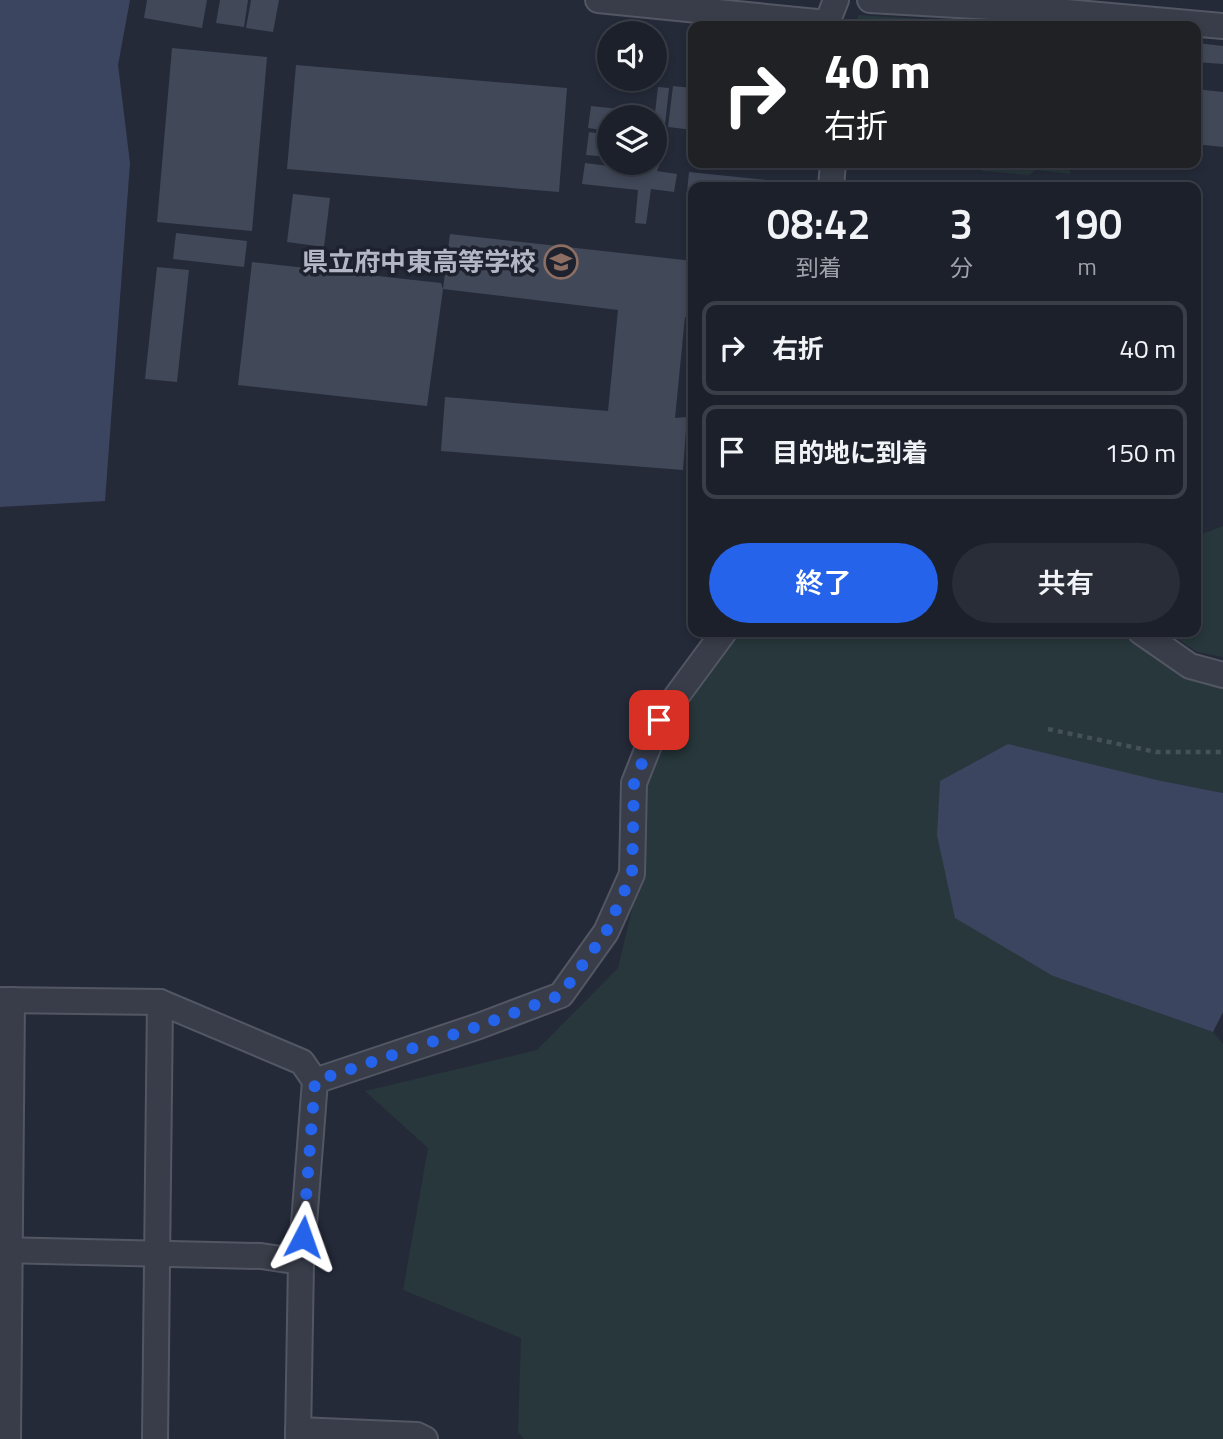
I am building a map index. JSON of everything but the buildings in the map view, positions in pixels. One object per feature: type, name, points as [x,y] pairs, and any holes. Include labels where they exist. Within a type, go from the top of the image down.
[{"type":"street","points":[[598,0],[831,16]]},
{"type":"street","points":[[870,0],[1025,4],[1178,21]]},
{"type":"street","points":[[1201,24],[1223,26]]},
{"type":"street","points":[[315,1081],[479,1026],[561,995],[606,932],[632,874],[634,783],[659,720],[720,637]]},
{"type":"street","points":[[1148,637],[1191,666],[1223,675]]},
{"type":"street","points":[[8,1439],[5,1250],[6,1000],[160,1002],[302,1062],[315,1081],[300,1262],[298,1435],[417,1435],[425,1439]]},
{"type":"street","points":[[155,1439],[160,1002]]},
{"type":"street","points":[[5,1250],[261,1256],[300,1262]]},
{"type":"path","points":[[1048,729],[1156,752],[1223,752]]},
{"type":"shaded area","points":[[858,15],[959,21],[857,21]]},
{"type":"shaded area","points":[[981,168],[1070,168],[1070,174],[1036,170],[1029,175],[981,171]]},
{"type":"shaded area","points":[[1223,526],[1223,657],[1197,652],[1175,637],[1201,637],[1201,535]]},
{"type":"shaded area","points":[[730,637],[1129,637],[1190,680],[1223,687],[1223,793],[1157,780],[1053,976],[1213,1032],[1223,1044],[1223,1439],[524,1439],[518,1432],[521,1338],[403,1290],[428,1148],[365,1091],[537,1050],[618,968],[634,901],[645,788],[657,746]]},
{"type":"water","points":[[0,0],[130,0],[118,65],[130,163],[105,501],[0,507]]},
{"type":"water","points":[[1008,744],[1223,793],[1223,1012],[1213,1032],[1053,976],[955,918],[937,835],[940,781]]},
{"type":"place","name":"県立府中東高等学校","points":[[561,262]]},
{"type":"route","points":[[303,1237],[315,1081],[479,1026],[561,995],[606,932],[632,874],[634,783],[659,720]]}]
